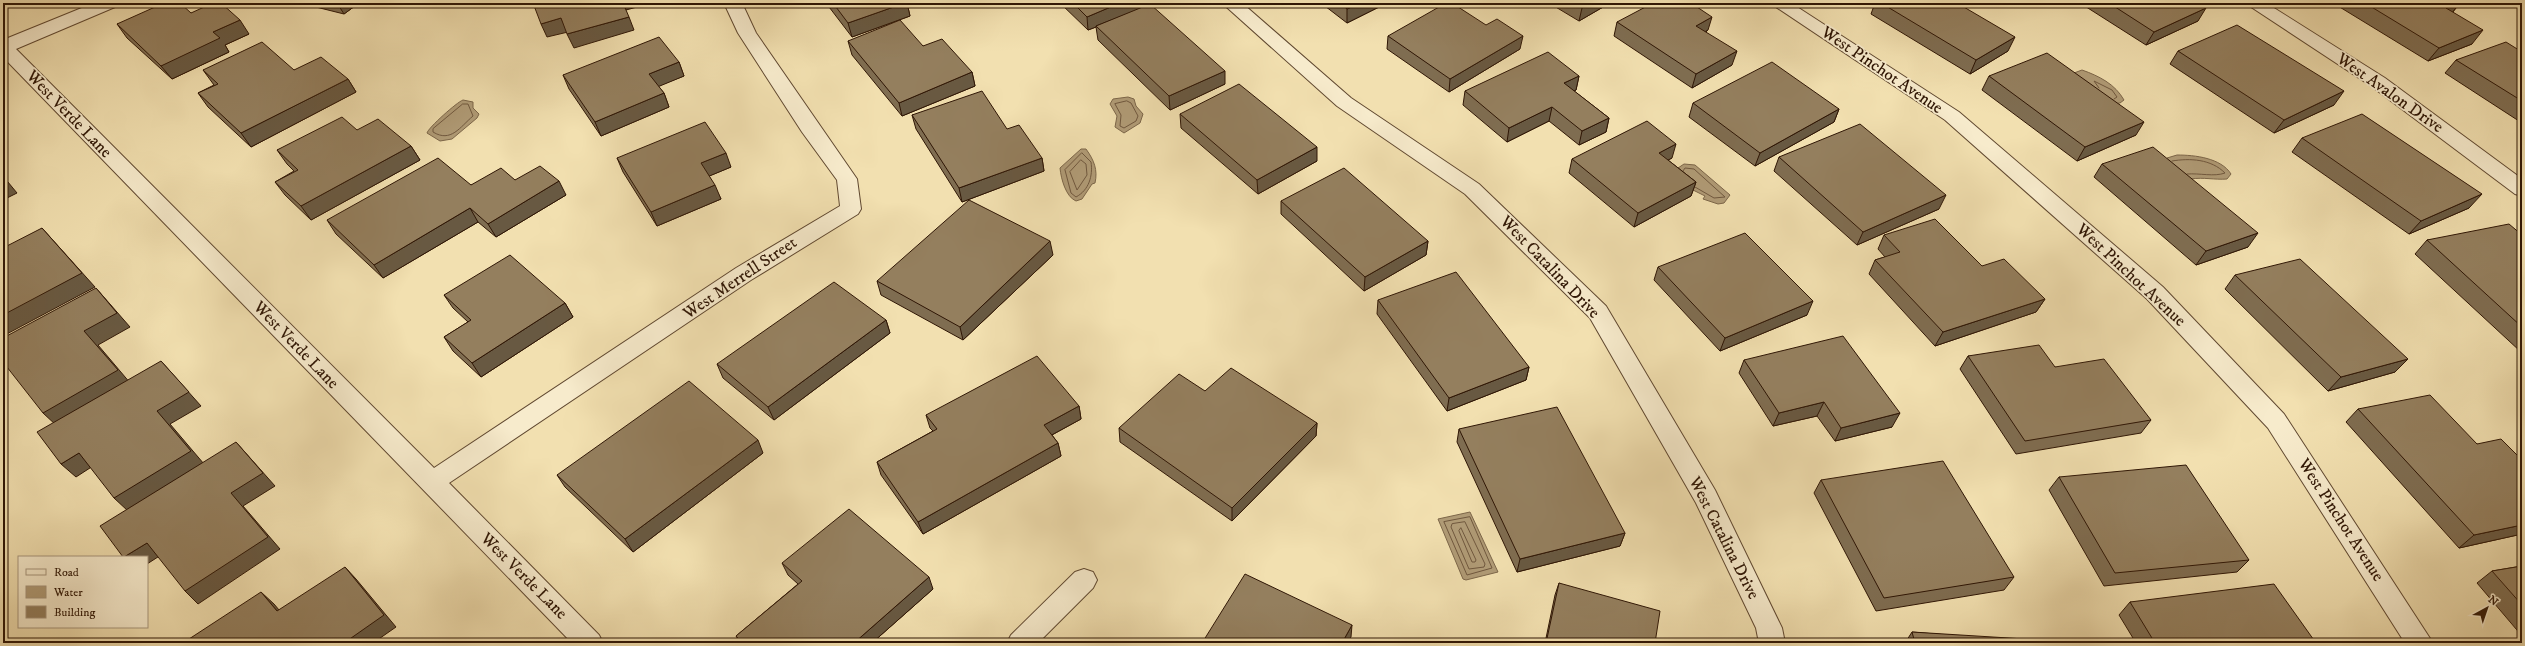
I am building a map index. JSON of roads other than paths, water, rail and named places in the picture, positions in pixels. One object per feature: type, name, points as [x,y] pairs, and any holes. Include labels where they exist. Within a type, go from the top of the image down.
[{"type":"street","points":[[3,47],[109,3]]},
{"type":"street","name":"West Merrell Street","points":[[432,482],[497,442],[789,244],[851,209],[847,179],[809,127],[747,33],[733,3]]},
{"type":"street","name":"West Catalina Drive","points":[[1231,3],[1344,102],[1472,189],[1598,312],[1706,497],[1769,628],[1772,643]]},
{"type":"street","name":"West Pinchot Avenue","points":[[1779,3],[1952,116],[2155,293],[2276,421],[2420,643]]},
{"type":"street","name":"West Avalon Drive","points":[[2254,3],[2378,82],[2522,189]]},
{"type":"street","name":"West Verde Lane","points":[[3,47],[590,643]]},
{"type":"street","points":[[1020,643],[1084,580]]},
{"type":"water","points":[[2082,70],[2106,81],[2116,89],[2124,100],[2120,103],[2112,104],[2074,73]]},
{"type":"water","points":[[1128,97],[1134,99],[1136,106],[1143,114],[1140,123],[1124,133],[1115,127],[1117,116],[1110,104],[1113,99]]},
{"type":"water","points":[[463,100],[473,102],[473,108],[479,114],[477,118],[452,139],[440,141],[427,133],[443,115]]},
{"type":"water","points":[[1081,149],[1086,149],[1091,157],[1096,169],[1096,178],[1095,183],[1092,184],[1082,199],[1076,201],[1069,196],[1067,192],[1060,168]]},
{"type":"water","points":[[2177,155],[2207,158],[2221,164],[2231,174],[2227,179],[2191,179],[2164,163],[2167,158]]},
{"type":"water","points":[[1684,164],[1695,165],[1730,195],[1724,203],[1718,204],[1703,199],[1705,196],[1681,184],[1678,168]]},
{"type":"water","points":[[1470,512],[1498,572],[1466,580],[1463,579],[1438,519]]}]
